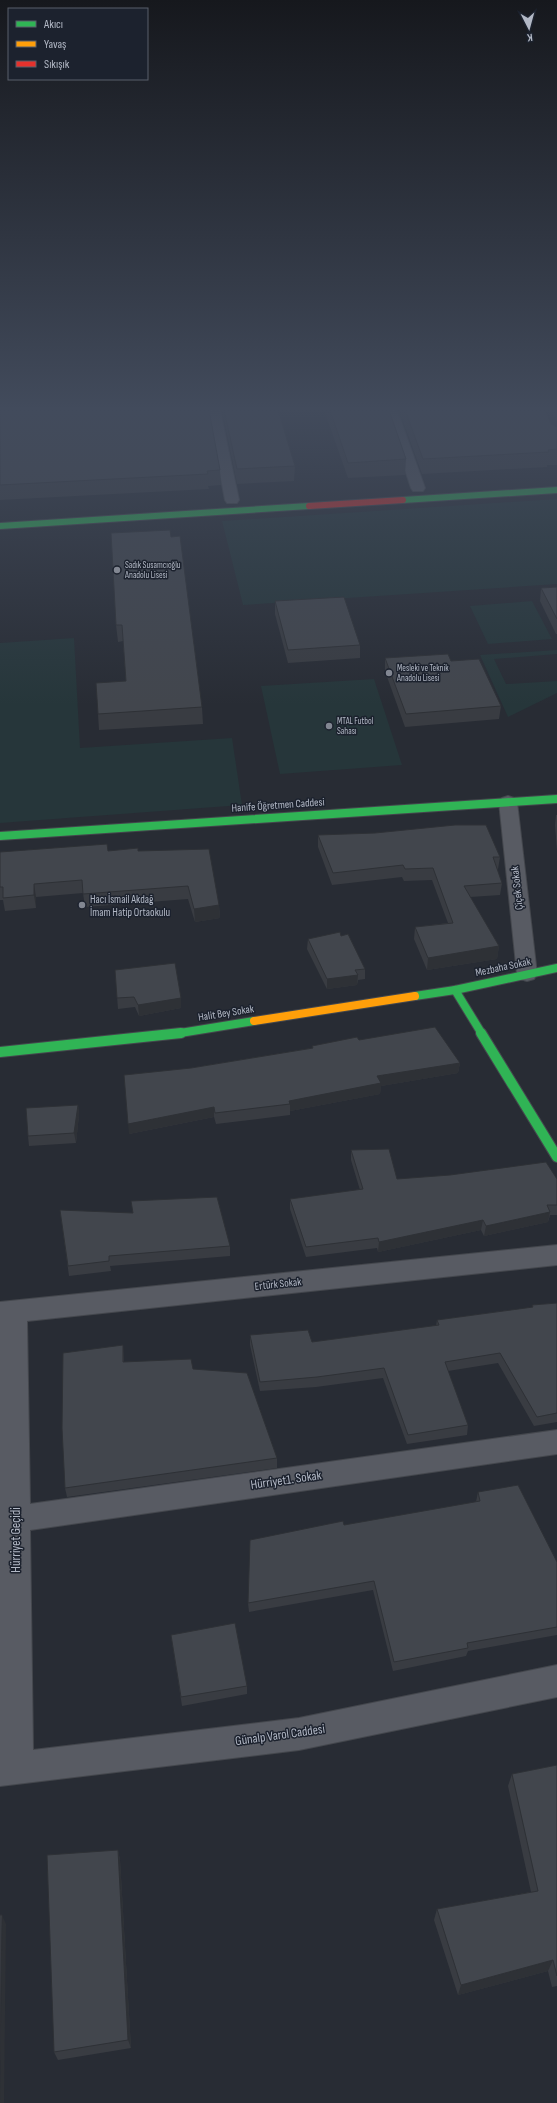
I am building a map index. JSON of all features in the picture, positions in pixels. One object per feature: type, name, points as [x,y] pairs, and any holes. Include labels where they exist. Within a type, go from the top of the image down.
[{"type":"street","points":[[0,526],[276,508]]},
{"type":"street","name":"Hanife Öğretmen Caddesi","points":[[0,836],[557,799]]},
{"type":"street","name":"Çiçek Sokak","points":[[508,802],[527,974]]},
{"type":"street","name":"Mezbaha Sokak","points":[[455,990],[557,968]]},
{"type":"street","points":[[455,990],[557,1157]]},
{"type":"street","name":"Halit Bey Sokak","points":[[0,1052],[154,1037],[455,990]]},
{"type":"street","name":"Ertürk Sokak","points":[[7,1313],[557,1255]]},
{"type":"street","name":"Hürriyet Geçidi","points":[[7,1313],[15,1519],[9,1769]]},
{"type":"street","name":"Hürriyet1. Sokak","points":[[15,1519],[557,1442]]},
{"type":"street","name":"Günalp Varol Caddesi","points":[[9,1769],[299,1734],[557,1681]]},
{"type":"shaded area","points":[[418,508],[557,508],[557,584],[243,605],[222,521]]},
{"type":"shaded area","points":[[532,601],[552,639],[488,644],[470,606]]},
{"type":"shaded area","points":[[74,638],[80,748],[232,738],[242,805],[0,823],[0,643]]},
{"type":"shaded area","points":[[557,650],[557,654],[494,659],[506,684],[557,681],[557,693],[508,717],[480,655]]},
{"type":"shaded area","name":"MTAL Futbol Sahası","points":[[374,679],[402,765],[280,774],[261,686]]},
{"type":"building","points":[[170,530],[171,537],[180,536],[202,707],[98,714],[96,683],[126,681],[122,625],[116,625],[111,533]]},
{"type":"building","points":[[557,587],[557,619],[541,588]]},
{"type":"building","points":[[344,597],[360,645],[288,650],[275,601]]},
{"type":"building","points":[[448,654],[451,661],[479,659],[501,706],[406,714],[385,658]]},
{"type":"building","points":[[455,825],[486,825],[500,857],[493,857],[502,883],[464,886],[499,946],[428,958],[415,927],[453,923],[433,868],[405,869],[403,865],[333,873],[318,835],[375,833]]},
{"type":"building","points":[[107,844],[108,851],[138,848],[138,851],[209,849],[219,905],[194,909],[188,886],[83,894],[82,880],[34,884],[34,895],[3,898],[3,887],[0,887],[0,852]]},
{"type":"building","points":[[340,932],[341,936],[348,934],[365,969],[355,970],[358,975],[327,979],[308,939]]},
{"type":"building","points":[[175,963],[181,998],[138,1005],[134,997],[117,998],[115,970]]},
{"type":"building","points":[[435,1027],[460,1063],[377,1076],[381,1083],[289,1101],[290,1104],[215,1113],[214,1107],[128,1124],[124,1075],[191,1068],[313,1048],[312,1046],[357,1037],[359,1040]]},
{"type":"building","points":[[78,1105],[74,1133],[28,1136],[26,1108]]},
{"type":"building","points":[[389,1149],[397,1179],[450,1175],[546,1162],[557,1179],[557,1205],[547,1205],[550,1212],[486,1226],[483,1220],[379,1242],[378,1238],[306,1247],[290,1199],[363,1189],[351,1150]]},
{"type":"building","points":[[217,1197],[230,1246],[109,1256],[109,1261],[68,1266],[60,1210],[133,1213],[131,1201]]},
{"type":"building","points":[[557,1303],[557,1413],[537,1417],[500,1353],[445,1362],[468,1425],[408,1435],[384,1368],[317,1377],[260,1382],[250,1335],[308,1330],[312,1342],[439,1325],[437,1320],[533,1307],[532,1305]]},
{"type":"building","points":[[123,1345],[123,1362],[191,1359],[193,1369],[247,1373],[277,1458],[65,1488],[62,1428],[63,1353]]},
{"type":"building","points":[[518,1485],[557,1562],[557,1627],[467,1643],[468,1648],[394,1662],[374,1581],[248,1603],[250,1540],[343,1521],[344,1525],[480,1501],[478,1492]]},
{"type":"building","points":[[235,1623],[247,1686],[181,1697],[171,1635]]},
{"type":"building","points":[[557,1765],[557,1976],[553,1960],[461,1985],[437,1909],[538,1891],[512,1774]]},
{"type":"building","points":[[118,1850],[128,2040],[54,2052],[47,1855]]},
{"type":"building","points":[[0,1915],[2,1915],[0,2060]]},
{"type":"traffic: fast","points":[[0,526],[276,508]]},
{"type":"traffic: fast","points":[[0,836],[557,799]]},
{"type":"traffic: fast","points":[[415,996],[455,990],[557,968]]},
{"type":"traffic: fast","points":[[455,990],[557,1157]]},
{"type":"traffic: fast","points":[[0,1052],[153,1037],[254,1021]]},
{"type":"traffic: slow","points":[[254,1021],[415,996]]},
{"type":"place","name":"Sadık Susamcıoğlu Anadolu Lisesi","points":[[117,570]]},
{"type":"place","name":"Mesleki ve Teknik Anadolu Lisesi","points":[[389,673]]},
{"type":"place","name":"MTAL Futbol Sahası","points":[[329,726]]},
{"type":"place","name":"Hacı İsmail Akdağ İmam Hatip Ortaokulu","points":[[82,905]]}]
